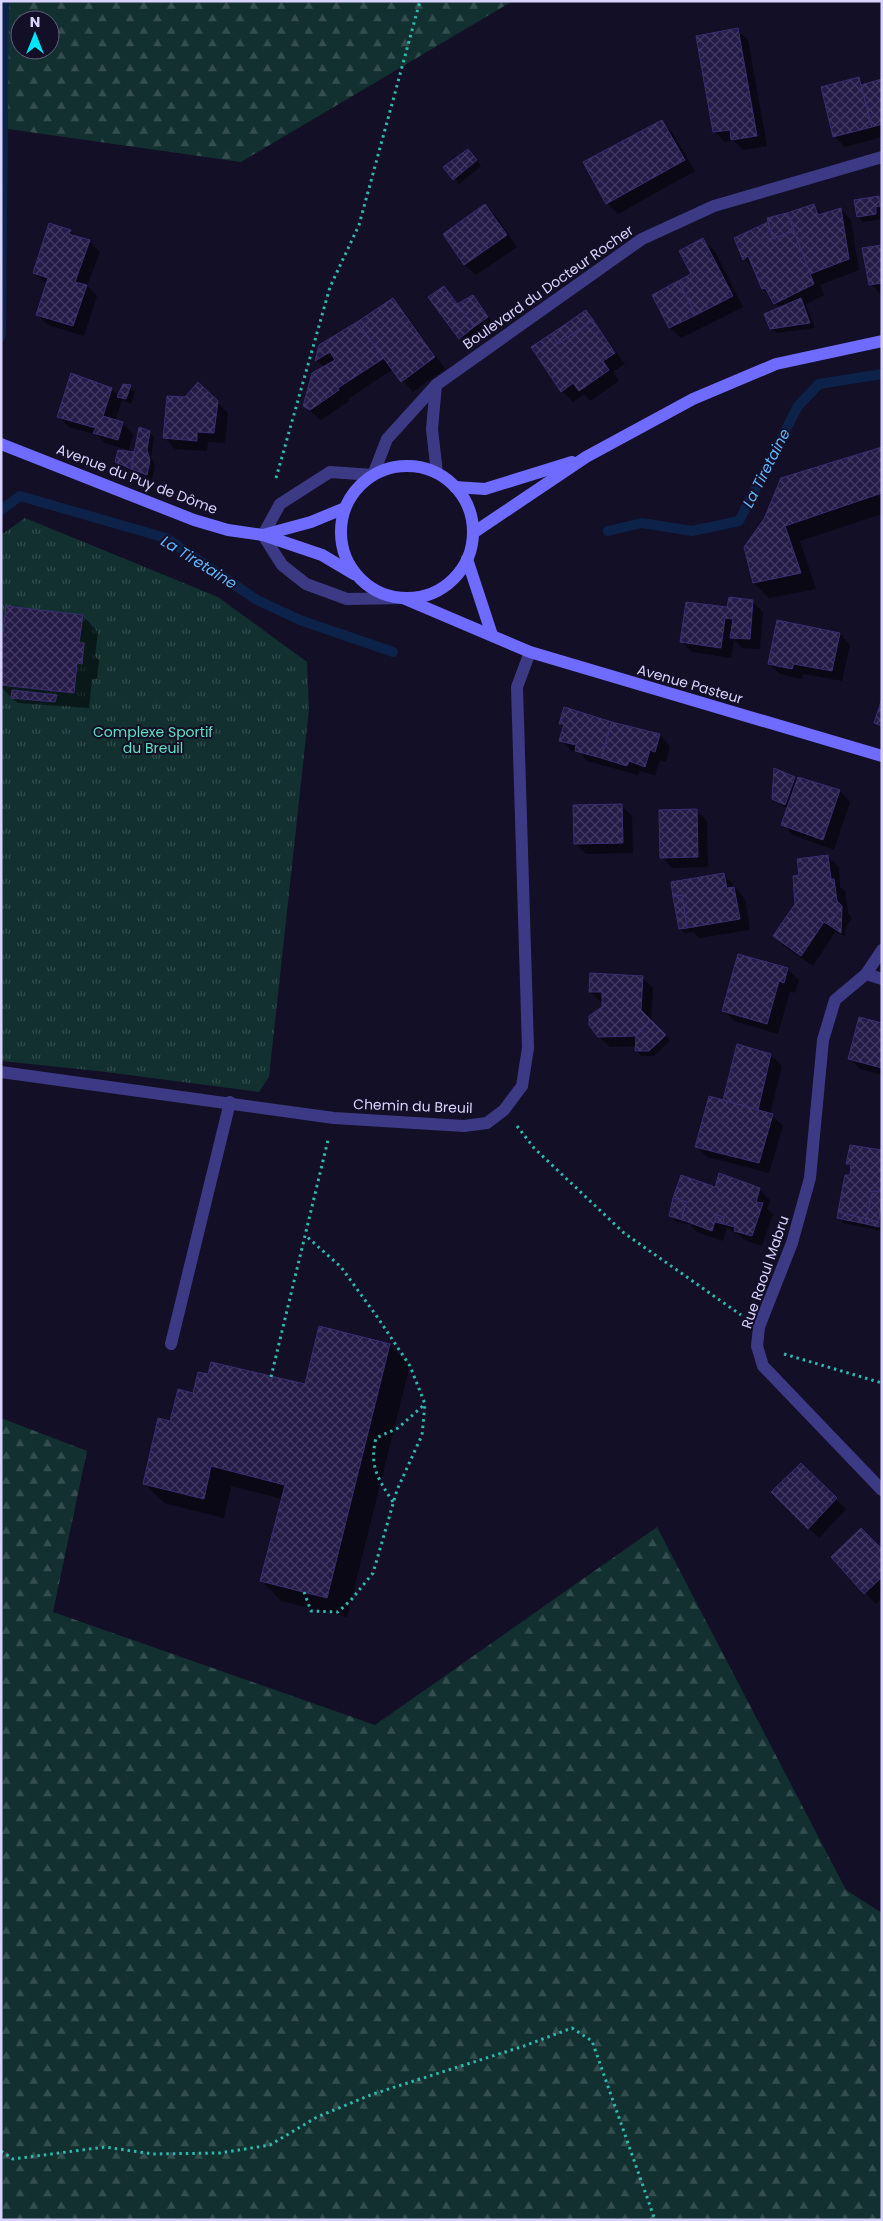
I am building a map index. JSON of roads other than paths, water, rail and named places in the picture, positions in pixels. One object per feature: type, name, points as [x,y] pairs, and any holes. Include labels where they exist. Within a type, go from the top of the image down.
[{"type":"main road","points":[[473,534],[586,457],[693,399],[776,364],[882,341]]},
{"type":"main road","name":"Avenue du Puy de Dôme","points":[[1,444],[194,520],[228,530],[263,535],[322,555],[356,576]]},
{"type":"main road","points":[[455,487],[485,488],[586,457]]},
{"type":"main road","points":[[394,467],[416,467],[437,473],[455,487],[469,508],[473,534],[467,559],[452,581],[429,595],[403,598],[377,592],[356,576],[344,555],[340,531],[345,508],[356,488],[373,475],[394,467]]},
{"type":"main road","name":"Avenue du Puy de Dôme","points":[[263,535],[311,522],[345,508]]},
{"type":"main road","points":[[467,559],[492,635]]},
{"type":"main road","name":"Avenue Pasteur","points":[[403,598],[530,652],[882,756]]},
{"type":"street","name":"Boulevard du Docteur Rocher","points":[[373,475],[387,439],[436,385],[642,238],[714,206],[882,158]]},
{"type":"street","points":[[436,385],[432,429],[437,473]]},
{"type":"street","points":[[373,475],[330,472],[280,504],[263,535],[282,565],[306,584],[347,599],[403,598]]},
{"type":"street","name":"Chemin du Breuil","points":[[1,1072],[230,1102],[334,1118],[464,1126],[487,1123],[504,1110],[522,1086],[528,1048],[517,687],[530,652]]},
{"type":"street","name":"Rue Raoul Mabru","points":[[882,950],[866,974],[835,1000],[823,1040],[810,1178],[792,1243],[759,1327],[757,1346],[763,1366],[882,1490]]},
{"type":"street","points":[[866,974],[882,979]]},
{"type":"street","points":[[171,1344],[230,1102]]},
{"type":"waterway","points":[[1,336],[4,1]]},
{"type":"waterway","name":"La Tiretaine","points":[[608,531],[642,523],[692,531],[739,521],[798,406],[819,384],[882,374]]},
{"type":"waterway","name":"La Tiretaine","points":[[1,510],[20,496],[166,538],[257,600],[300,620],[393,652]]},
{"type":"park label","name":"Complexe Sportif du Breuil","points":[[153,740]]}]
